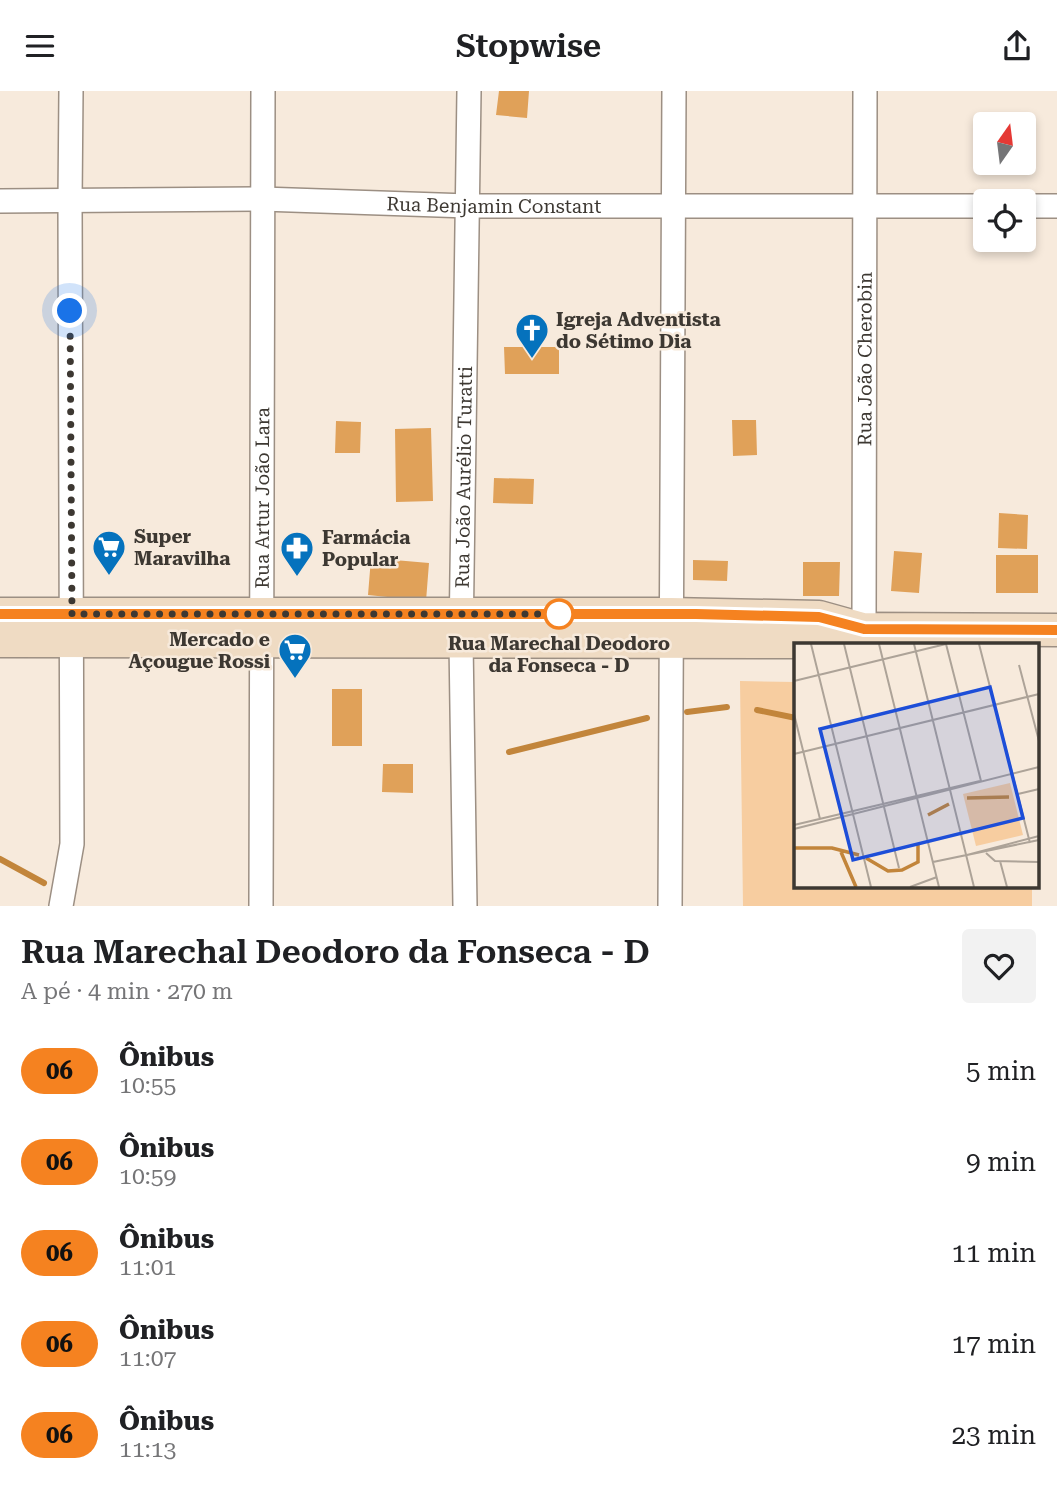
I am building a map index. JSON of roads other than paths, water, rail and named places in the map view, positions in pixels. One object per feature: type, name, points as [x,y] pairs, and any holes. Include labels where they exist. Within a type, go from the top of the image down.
[{"type":"street","points":[[61,906],[72,844],[72,91]]},
{"type":"street","name":"Rua Artur João Lara","points":[[261,906],[263,91]]},
{"type":"street","name":"Rua João Aurélio Turatti","points":[[465,906],[461,628],[469,91]]},
{"type":"street","points":[[670,906],[674,91]]},
{"type":"street","name":"Rua João Cherobin","points":[[864,629],[865,91]]},
{"type":"street","name":"Rua Benjamin Constant","points":[[0,201],[262,199],[468,206],[973,206]]},
{"type":"street","points":[[1036,206],[1057,206]]},
{"type":"street","points":[[0,614],[72,628]]},
{"type":"street","points":[[0,641],[72,628],[671,628],[819,617],[864,629],[1057,630]]},
{"type":"waterway","points":[[687,712],[727,707]]},
{"type":"waterway","points":[[757,710],[794,718]]},
{"type":"waterway","points":[[509,752],[647,718]]},
{"type":"waterway","points":[[0,859],[44,883]]},
{"type":"place","name":"Igreja Adventista do Sétimo Dia","points":[[532,360]]},
{"type":"place","name":"Super Maravilha","points":[[109,577]]},
{"type":"place","name":"Farmácia Popular","points":[[297,578]]},
{"type":"place","name":"Rua Marechal Deodoro da Fonseca - D","points":[[559,614]]},
{"type":"place","name":"Mercado e Açougue Rossi","points":[[295,680]]}]
